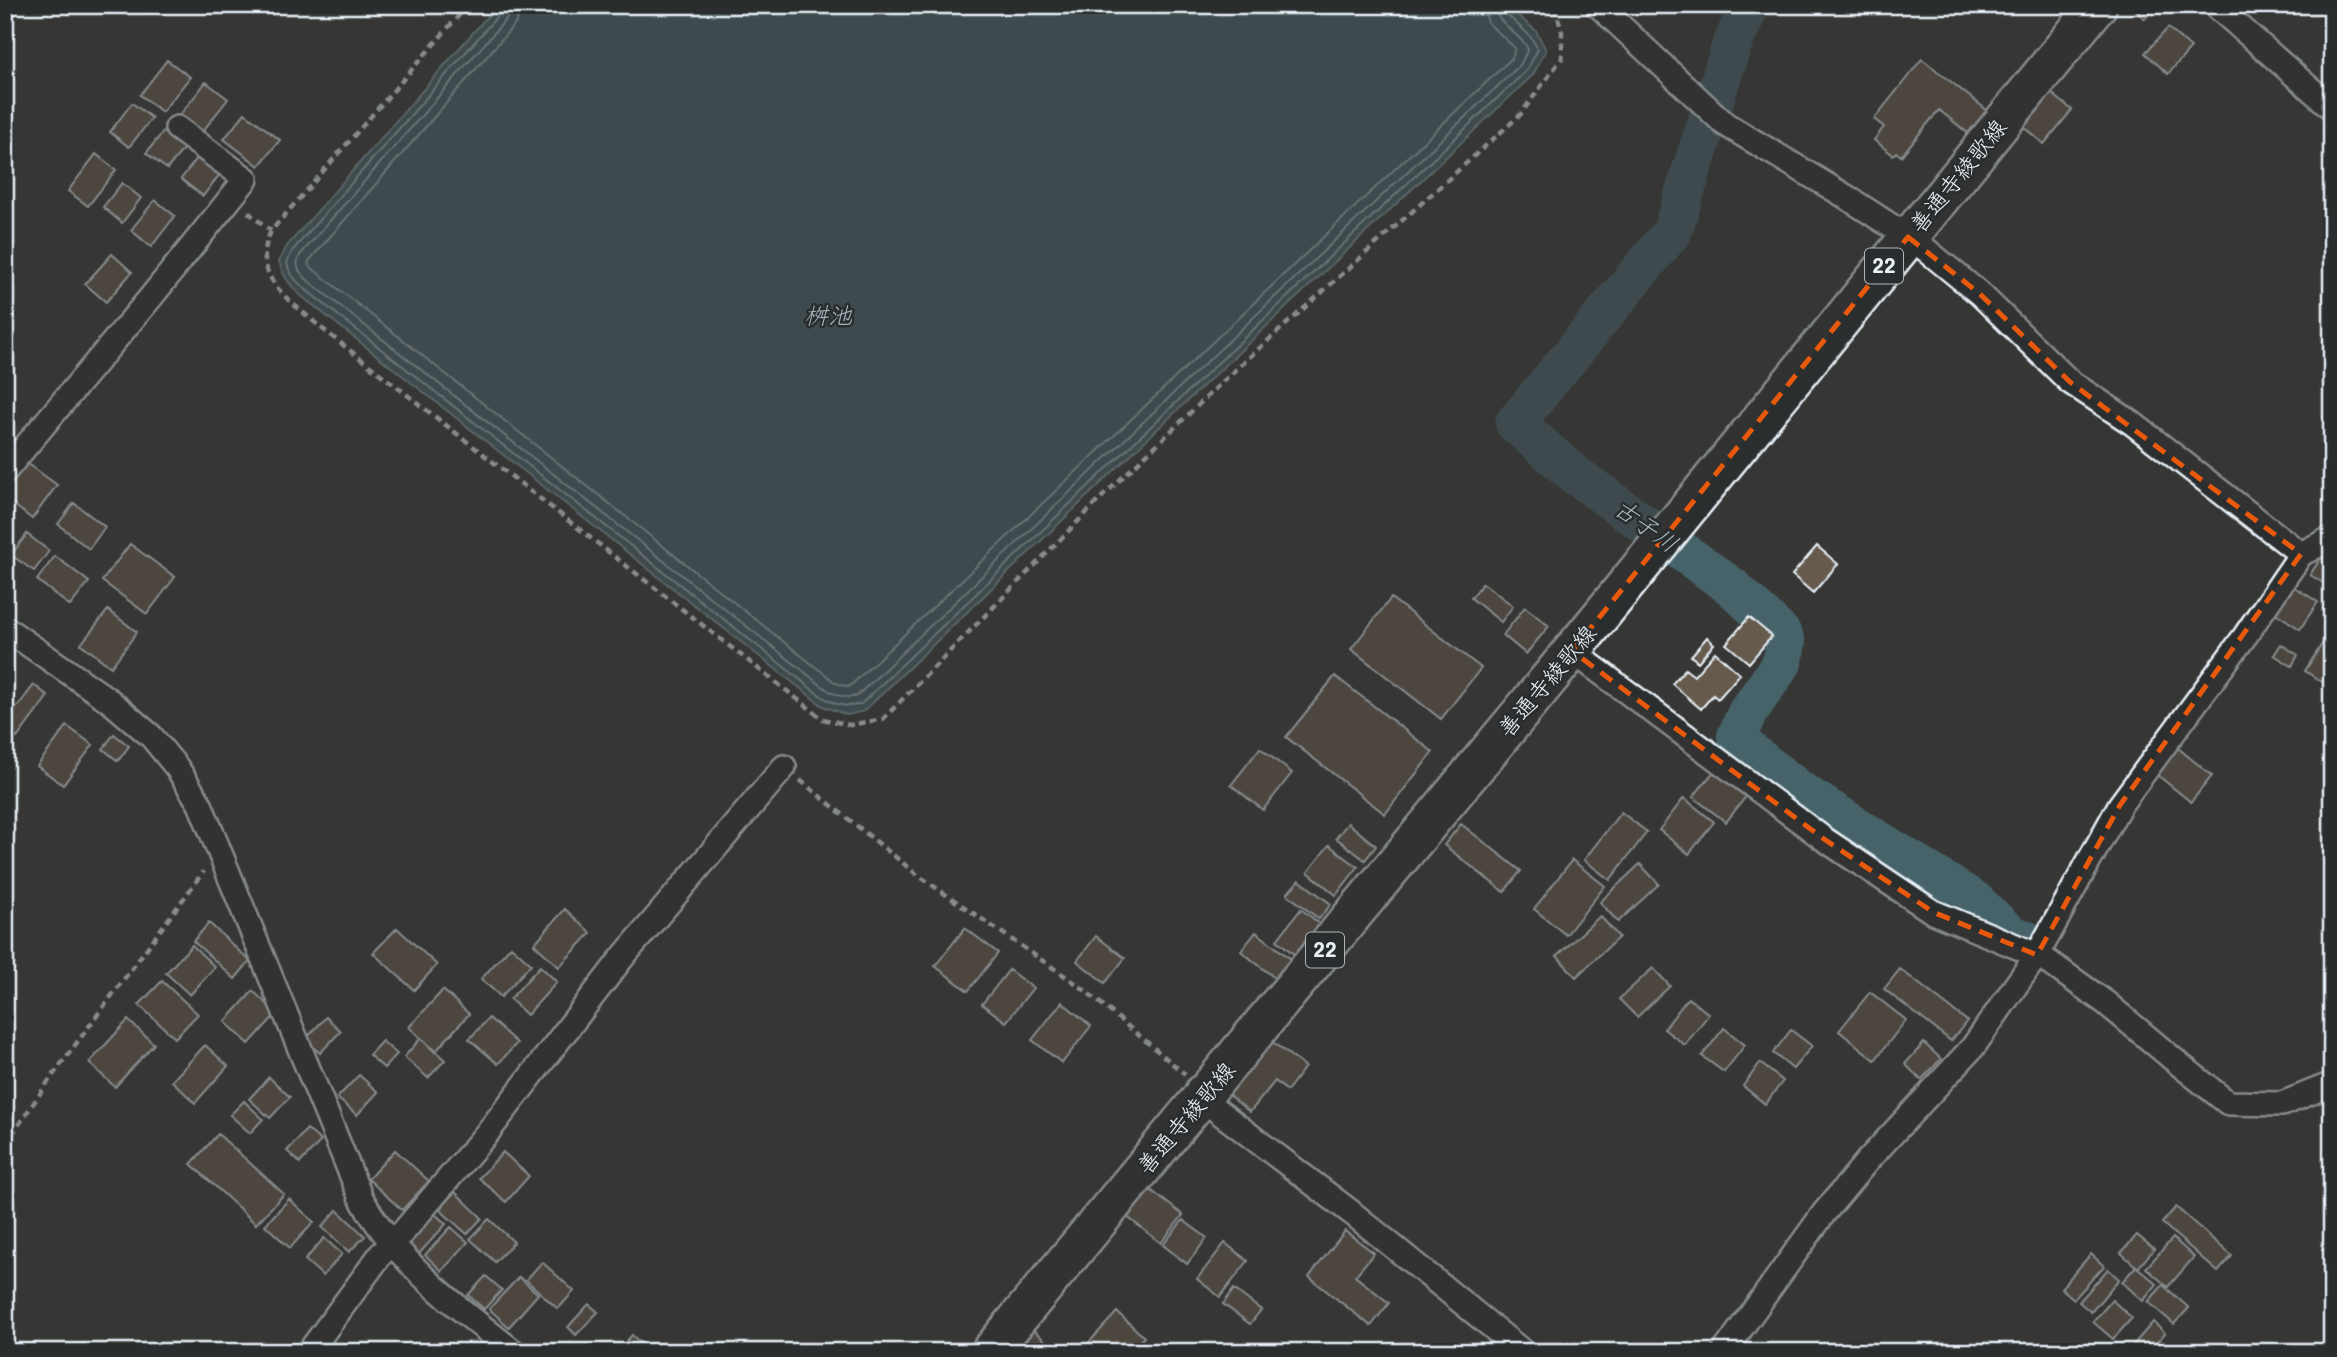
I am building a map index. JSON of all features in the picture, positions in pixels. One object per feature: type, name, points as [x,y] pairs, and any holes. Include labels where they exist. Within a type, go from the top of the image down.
[{"type":"main road","name":"善通寺綾歌線","points":[[990,1352],[1199,1091],[1572,651],[2098,5]]},
{"type":"street","points":[[1598,5],[1725,124],[1908,237],[1980,294],[2070,382],[2132,423],[2301,554]]},
{"type":"street","points":[[2215,5],[2332,108]]},
{"type":"street","points":[[5,471],[151,298],[246,179],[177,128]]},
{"type":"street","points":[[1724,1352],[1824,1213],[1868,1160],[1973,1047],[2037,955],[2120,805],[2245,636],[2301,554],[2332,538]]},
{"type":"street","points":[[5,628],[110,701],[151,736],[178,769],[200,804],[360,1196],[375,1223],[392,1245],[440,1293],[514,1352]]},
{"type":"street","points":[[1572,651],[1824,839],[1933,912],[2037,955],[2106,1003],[2228,1102],[2282,1104],[2327,1086],[2332,1088]]},
{"type":"street","points":[[309,1352],[381,1254],[392,1245],[488,1132],[622,958],[784,767]]},
{"type":"street","points":[[1199,1091],[1523,1352]]},
{"type":"path","points":[[468,5],[271,231],[266,253],[270,280],[320,327],[814,713],[823,719],[850,725],[883,719],[1068,531],[1205,399],[1398,222],[1520,115],[1562,58],[1562,32],[1556,10],[1551,5]]},
{"type":"path","points":[[249,213],[271,231]]},
{"type":"path","points":[[784,767],[919,876],[1081,986],[1199,1091]]},
{"type":"path","points":[[5,1145],[50,1079],[219,850]]},
{"type":"highlighted area","points":[[1908,237],[1980,294],[2070,382],[2301,554],[2120,805],[2037,955],[1933,912],[1824,839],[1572,651]]},
{"type":"water","name":"桝池","points":[[497,5],[1506,5],[1536,31],[1546,50],[1533,75],[1149,437],[864,711],[847,715],[823,706],[787,678],[300,295],[285,275],[279,261],[287,246]]},
{"type":"building","points":[[2053,5],[2070,5],[2063,14]]},
{"type":"building","points":[[2129,5],[2156,5],[2145,19]]},
{"type":"building","points":[[2168,28],[2191,48],[2168,74],[2145,53]]},
{"type":"building","points":[[1922,59],[1993,115],[1974,138],[1939,110],[1901,156],[1896,152],[1893,155],[1874,140],[1884,127],[1874,119]]},
{"type":"building","points":[[167,60],[190,77],[162,112],[140,95]]},
{"type":"building","points":[[206,82],[228,99],[202,132],[180,115]]},
{"type":"building","points":[[2049,91],[2072,110],[2044,144],[2021,125]]},
{"type":"building","points":[[132,103],[152,118],[129,147],[110,132]]},
{"type":"building","points":[[245,113],[280,140],[259,166],[224,139]]},
{"type":"building","points":[[168,126],[189,142],[167,169],[146,153]]},
{"type":"building","points":[[201,153],[223,170],[203,196],[181,179]]},
{"type":"building","points":[[96,154],[116,170],[88,206],[68,191]]},
{"type":"building","points":[[122,183],[141,198],[122,223],[103,207]]},
{"type":"building","points":[[155,200],[175,216],[151,247],[131,230]]},
{"type":"building","points":[[112,254],[132,272],[106,302],[85,284]]},
{"type":"building","points":[[27,463],[57,485],[32,519],[5,498],[5,492]]},
{"type":"building","points":[[74,503],[105,527],[89,549],[58,524]]},
{"type":"building","points":[[27,534],[49,551],[34,571],[11,555]]},
{"type":"building","points":[[2332,540],[2332,588],[2310,575]]},
{"type":"building","points":[[130,544],[175,577],[147,614],[102,581]]},
{"type":"building","points":[[1817,546],[1838,564],[1813,593],[1792,575]]},
{"type":"building","points":[[55,556],[89,582],[70,606],[37,580]]},
{"type":"building","points":[[1483,583],[1513,606],[1501,622],[1471,598]]},
{"type":"building","points":[[2291,585],[2318,602],[2300,629],[2274,612]]},
{"type":"building","points":[[1391,598],[1481,668],[1441,719],[1351,649]]},
{"type":"building","points":[[1525,607],[1549,626],[1526,654],[1503,635]]},
{"type":"building","points":[[108,610],[137,632],[111,667],[81,644]]},
{"type":"building","points":[[1749,617],[1772,636],[1749,663],[1726,644]]},
{"type":"building","points":[[1707,637],[1714,644],[1698,662],[1691,656]]},
{"type":"building","points":[[2325,639],[2332,643],[2330,687],[2305,671]]},
{"type":"building","points":[[2281,644],[2298,655],[2292,666],[2274,655]]},
{"type":"building","points":[[1715,652],[1740,674],[1718,699],[1713,695],[1701,709],[1672,684],[1685,669],[1694,676]]},
{"type":"building","points":[[1335,676],[1433,752],[1385,814],[1286,737]]},
{"type":"building","points":[[34,685],[48,696],[17,738],[5,729],[5,723]]},
{"type":"building","points":[[67,726],[93,745],[63,785],[37,766]]},
{"type":"building","points":[[114,734],[129,746],[118,761],[103,749]]},
{"type":"building","points":[[2172,743],[2212,776],[2191,802],[2150,769]]},
{"type":"building","points":[[1260,748],[1292,773],[1263,810],[1231,785]]},
{"type":"building","points":[[1719,765],[1751,790],[1726,822],[1693,797]]},
{"type":"building","points":[[1684,798],[1714,822],[1689,854],[1659,830]]},
{"type":"building","points":[[1621,812],[1647,832],[1610,880],[1584,860]]},
{"type":"building","points":[[1348,823],[1376,846],[1365,860],[1336,838]]},
{"type":"building","points":[[1461,824],[1521,871],[1504,892],[1444,845]]},
{"type":"building","points":[[1329,845],[1358,867],[1336,895],[1308,872]]},
{"type":"building","points":[[1572,860],[1605,886],[1566,935],[1534,909]]},
{"type":"building","points":[[1640,864],[1659,884],[1618,922],[1600,902]]},
{"type":"building","points":[[1299,880],[1331,904],[1319,919],[1287,894]]},
{"type":"building","points":[[565,909],[591,933],[559,967],[534,944]]},
{"type":"building","points":[[1301,909],[1320,924],[1295,955],[1277,940]]},
{"type":"building","points":[[1600,916],[1619,937],[1576,977],[1557,956]]},
{"type":"building","points":[[209,923],[250,961],[235,979],[193,941]]},
{"type":"building","points":[[397,928],[437,965],[414,990],[373,953]]},
{"type":"building","points":[[965,928],[998,953],[968,991],[935,966]]},
{"type":"building","points":[[1256,932],[1291,959],[1276,979],[1241,951]]},
{"type":"building","points":[[1096,936],[1125,958],[1105,983],[1077,961]]},
{"type":"building","points":[[192,945],[215,967],[190,995],[166,973]]},
{"type":"building","points":[[511,946],[531,964],[501,997],[481,979]]},
{"type":"building","points":[[540,966],[557,982],[527,1015],[510,999]]},
{"type":"building","points":[[1653,968],[1670,986],[1637,1017],[1619,999]]},
{"type":"building","points":[[1900,969],[1967,1021],[1951,1041],[1884,989]]},
{"type":"building","points":[[1009,970],[1033,988],[1006,1022],[982,1004]]},
{"type":"building","points":[[162,981],[198,1014],[175,1038],[139,1005]]},
{"type":"building","points":[[443,990],[469,1014],[435,1052],[409,1027]]},
{"type":"building","points":[[253,991],[277,1013],[249,1044],[225,1022]]},
{"type":"building","points":[[1870,992],[1906,1020],[1875,1060],[1839,1031]]},
{"type":"building","points":[[1688,998],[1709,1014],[1685,1045],[1664,1029]]},
{"type":"building","points":[[1062,1002],[1091,1026],[1062,1063],[1032,1040]]},
{"type":"building","points":[[326,1017],[341,1031],[320,1053],[305,1040]]},
{"type":"building","points":[[489,1018],[517,1043],[498,1064],[469,1039]]},
{"type":"building","points":[[128,1020],[154,1044],[115,1087],[89,1063]]},
{"type":"building","points":[[1724,1028],[1745,1045],[1724,1072],[1702,1056]]},
{"type":"building","points":[[1791,1030],[1812,1046],[1793,1069],[1773,1053]]},
{"type":"building","points":[[421,1038],[445,1060],[428,1078],[404,1057]]},
{"type":"building","points":[[1270,1040],[1305,1067],[1287,1091],[1275,1081],[1250,1112],[1222,1090]]},
{"type":"building","points":[[382,1041],[397,1054],[384,1068],[369,1055]]},
{"type":"building","points":[[1924,1043],[1941,1059],[1921,1080],[1905,1064]]},
{"type":"building","points":[[205,1045],[228,1066],[195,1103],[172,1081]]},
{"type":"building","points":[[1760,1063],[1783,1081],[1765,1104],[1743,1086]]},
{"type":"building","points":[[359,1075],[378,1092],[357,1115],[337,1098]]},
{"type":"building","points":[[269,1077],[290,1097],[270,1118],[249,1099]]},
{"type":"building","points":[[244,1101],[263,1119],[250,1133],[230,1115]]},
{"type":"building","points":[[307,1129],[321,1141],[300,1163],[287,1151]]},
{"type":"building","points":[[218,1134],[284,1194],[256,1224],[191,1164]]},
{"type":"building","points":[[395,1150],[429,1181],[402,1210],[368,1179]]},
{"type":"building","points":[[503,1152],[529,1176],[506,1202],[479,1178]]},
{"type":"building","points":[[1148,1188],[1183,1215],[1161,1243],[1126,1216]]},
{"type":"building","points":[[455,1192],[482,1218],[467,1234],[439,1209]]},
{"type":"building","points":[[289,1199],[314,1222],[290,1248],[265,1225]]},
{"type":"building","points":[[2176,1207],[2232,1256],[2218,1272],[2162,1223]]},
{"type":"building","points":[[337,1210],[365,1236],[349,1252],[322,1227]]},
{"type":"building","points":[[434,1213],[446,1224],[417,1256],[405,1244]]},
{"type":"building","points":[[489,1219],[514,1242],[495,1262],[470,1239]]},
{"type":"building","points":[[1183,1220],[1207,1238],[1187,1264],[1163,1245]]},
{"type":"building","points":[[451,1227],[468,1242],[442,1271],[425,1255]]},
{"type":"building","points":[[1345,1231],[1374,1253],[1355,1276],[1389,1303],[1371,1326],[1309,1277]]},
{"type":"building","points":[[2137,1235],[2154,1249],[2138,1268],[2121,1253]]},
{"type":"building","points":[[324,1238],[342,1254],[323,1276],[305,1260]]},
{"type":"building","points":[[2173,1238],[2194,1257],[2168,1287],[2146,1268]]},
{"type":"building","points":[[1225,1243],[1248,1261],[1220,1297],[1197,1279]]},
{"type":"building","points":[[2091,1254],[2104,1266],[2074,1299],[2061,1288]]},
{"type":"building","points":[[542,1262],[574,1291],[558,1309],[526,1280]]},
{"type":"building","points":[[2136,1266],[2157,1284],[2143,1301],[2122,1282]]},
{"type":"building","points":[[2108,1269],[2119,1279],[2091,1312],[2079,1302]]},
{"type":"building","points":[[486,1276],[502,1290],[484,1309],[468,1295]]},
{"type":"building","points":[[519,1277],[538,1294],[509,1327],[489,1309]]},
{"type":"building","points":[[2163,1285],[2189,1308],[2174,1324],[2148,1302]]},
{"type":"building","points":[[1234,1289],[1261,1310],[1250,1324],[1223,1304]]},
{"type":"building","points":[[2112,1300],[2132,1318],[2113,1339],[2093,1322]]},
{"type":"building","points":[[589,1304],[598,1312],[576,1335],[568,1327]]},
{"type":"building","points":[[1117,1312],[1144,1337],[1130,1352],[1080,1352]]},
{"type":"building","points":[[2153,1322],[2165,1333],[2149,1352],[2131,1352],[2129,1350]]},
{"type":"building","points":[[1032,1329],[1058,1352],[1011,1352]]},
{"type":"building","points":[[632,1335],[650,1352],[617,1352]]},
{"type":"waterway","name":"古子川","points":[[1750,5],[1731,47],[1672,232],[1515,423],[1574,474],[1732,587],[1781,633],[1786,643],[1782,663],[1747,713],[1737,736],[1747,749],[1803,793],[1975,901],[2010,934],[2034,944]]}]
